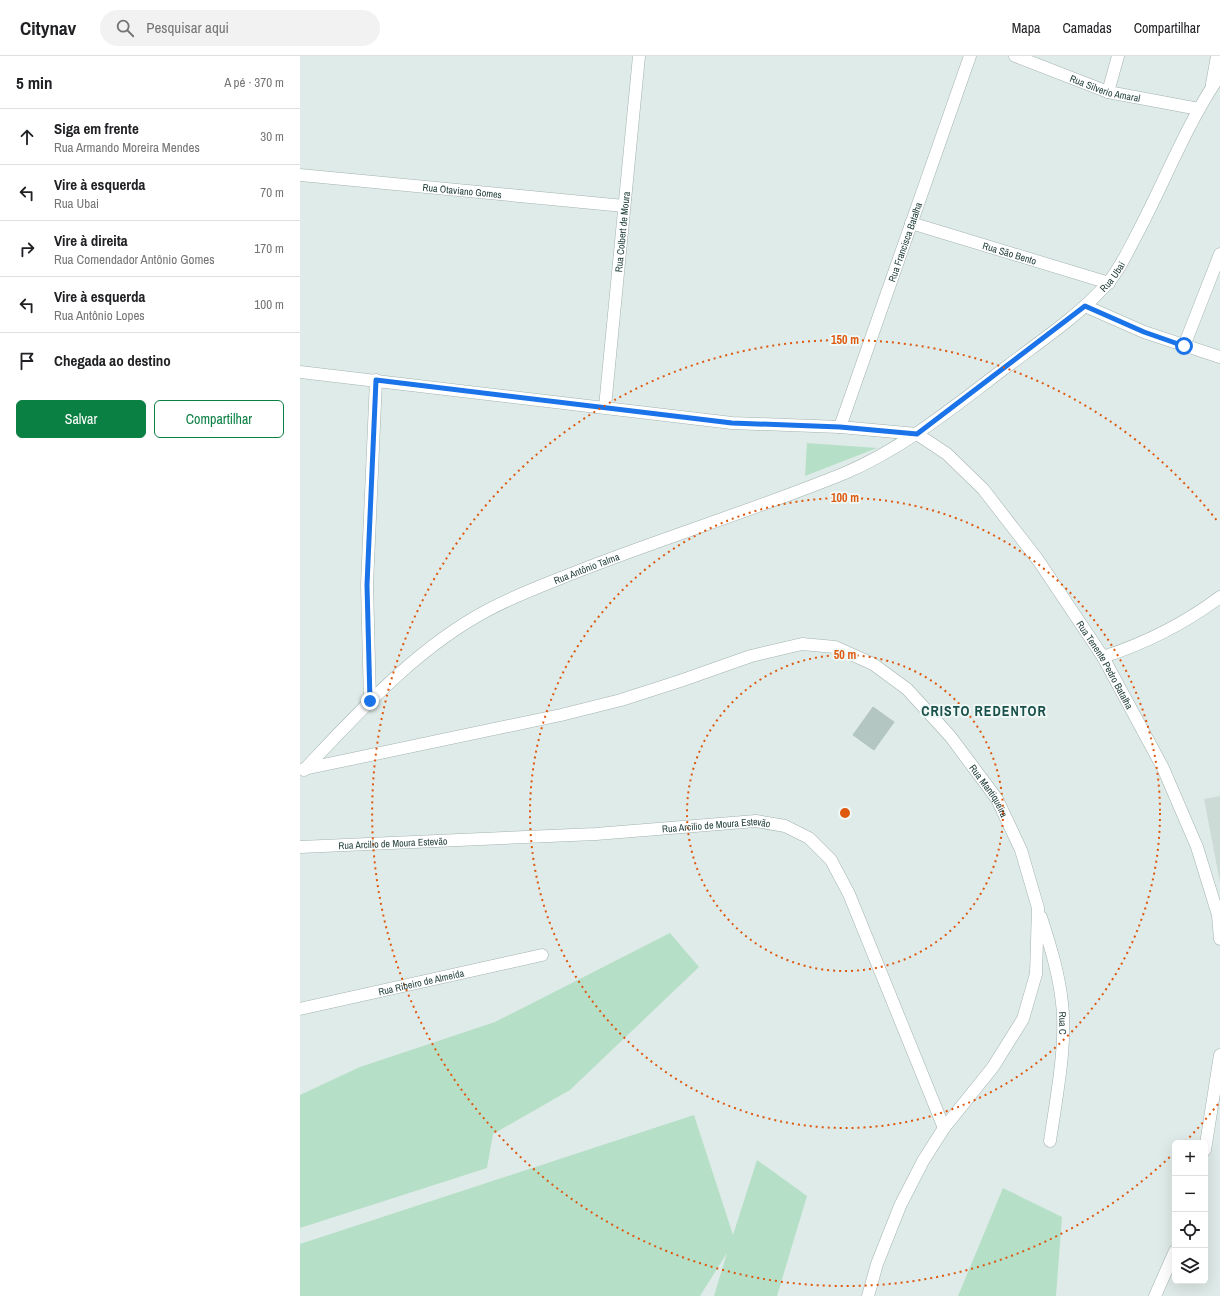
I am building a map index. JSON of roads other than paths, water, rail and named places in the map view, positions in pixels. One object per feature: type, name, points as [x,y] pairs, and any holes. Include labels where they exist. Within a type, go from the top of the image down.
[{"type":"street","name":"Rua Colbert de Moura","points":[[605,407],[639,56]]},
{"type":"street","name":"Rua Francisca Batalha","points":[[840,427],[970,56]]},
{"type":"street","name":"Rua Silverio Amaral","points":[[1015,56],[1108,92],[1199,109]]},
{"type":"street","points":[[1108,92],[1118,56]]},
{"type":"street","points":[[1212,88],[1217,56]]},
{"type":"street","name":"Rua Ubai","points":[[917,434],[1085,306],[1109,283],[1142,225],[1199,109],[1220,76]]},
{"type":"street","name":"Rua Otaviano Gomes","points":[[300,175],[624,206]]},
{"type":"street","name":"Rua São Bento","points":[[911,223],[1109,283]]},
{"type":"street","points":[[1184,346],[1220,254]]},
{"type":"street","points":[[1085,306],[1144,332],[1220,357]]},
{"type":"street","points":[[300,372],[732,423],[840,427],[917,434]]},
{"type":"street","points":[[370,701],[367,577],[376,380]]},
{"type":"street","name":"Rua Tenente Pedro Batalha","points":[[917,434],[947,454],[982,489],[1038,560],[1103,657],[1162,768],[1197,847],[1218,915],[1220,939]]},
{"type":"street","name":"Rua Antônio Talma","points":[[302,771],[370,701],[415,660],[451,633],[488,610],[528,591],[608,560],[846,472],[887,453],[917,434]]},
{"type":"street","points":[[1103,657],[1137,646],[1170,630],[1220,597]]},
{"type":"street","name":"Rua Mantiqueira","points":[[302,771],[621,700],[751,656],[802,644],[835,647],[873,664],[907,689],[950,736],[997,799],[1021,850],[1038,908],[1036,974],[1023,1019],[994,1067],[944,1128],[923,1161],[900,1206],[877,1264],[868,1296]]},
{"type":"street","name":"Rua Arcilio de Moura Estevão","points":[[300,847],[596,834],[756,822],[785,826],[809,838],[831,860],[849,894],[944,1128]]},
{"type":"street","name":"Rua C","points":[[1038,908],[1054,958],[1062,1004],[1062,1056],[1050,1141]]},
{"type":"street","name":"Rua Ribeiro de Almeida","points":[[300,1009],[542,955]]},
{"type":"street","points":[[1207,1140],[1220,1055]]},
{"type":"street","points":[[1155,1296],[1172,1258]]},
{"type":"district","name":"CRISTO REDENTOR","points":[[984,711]]}]
